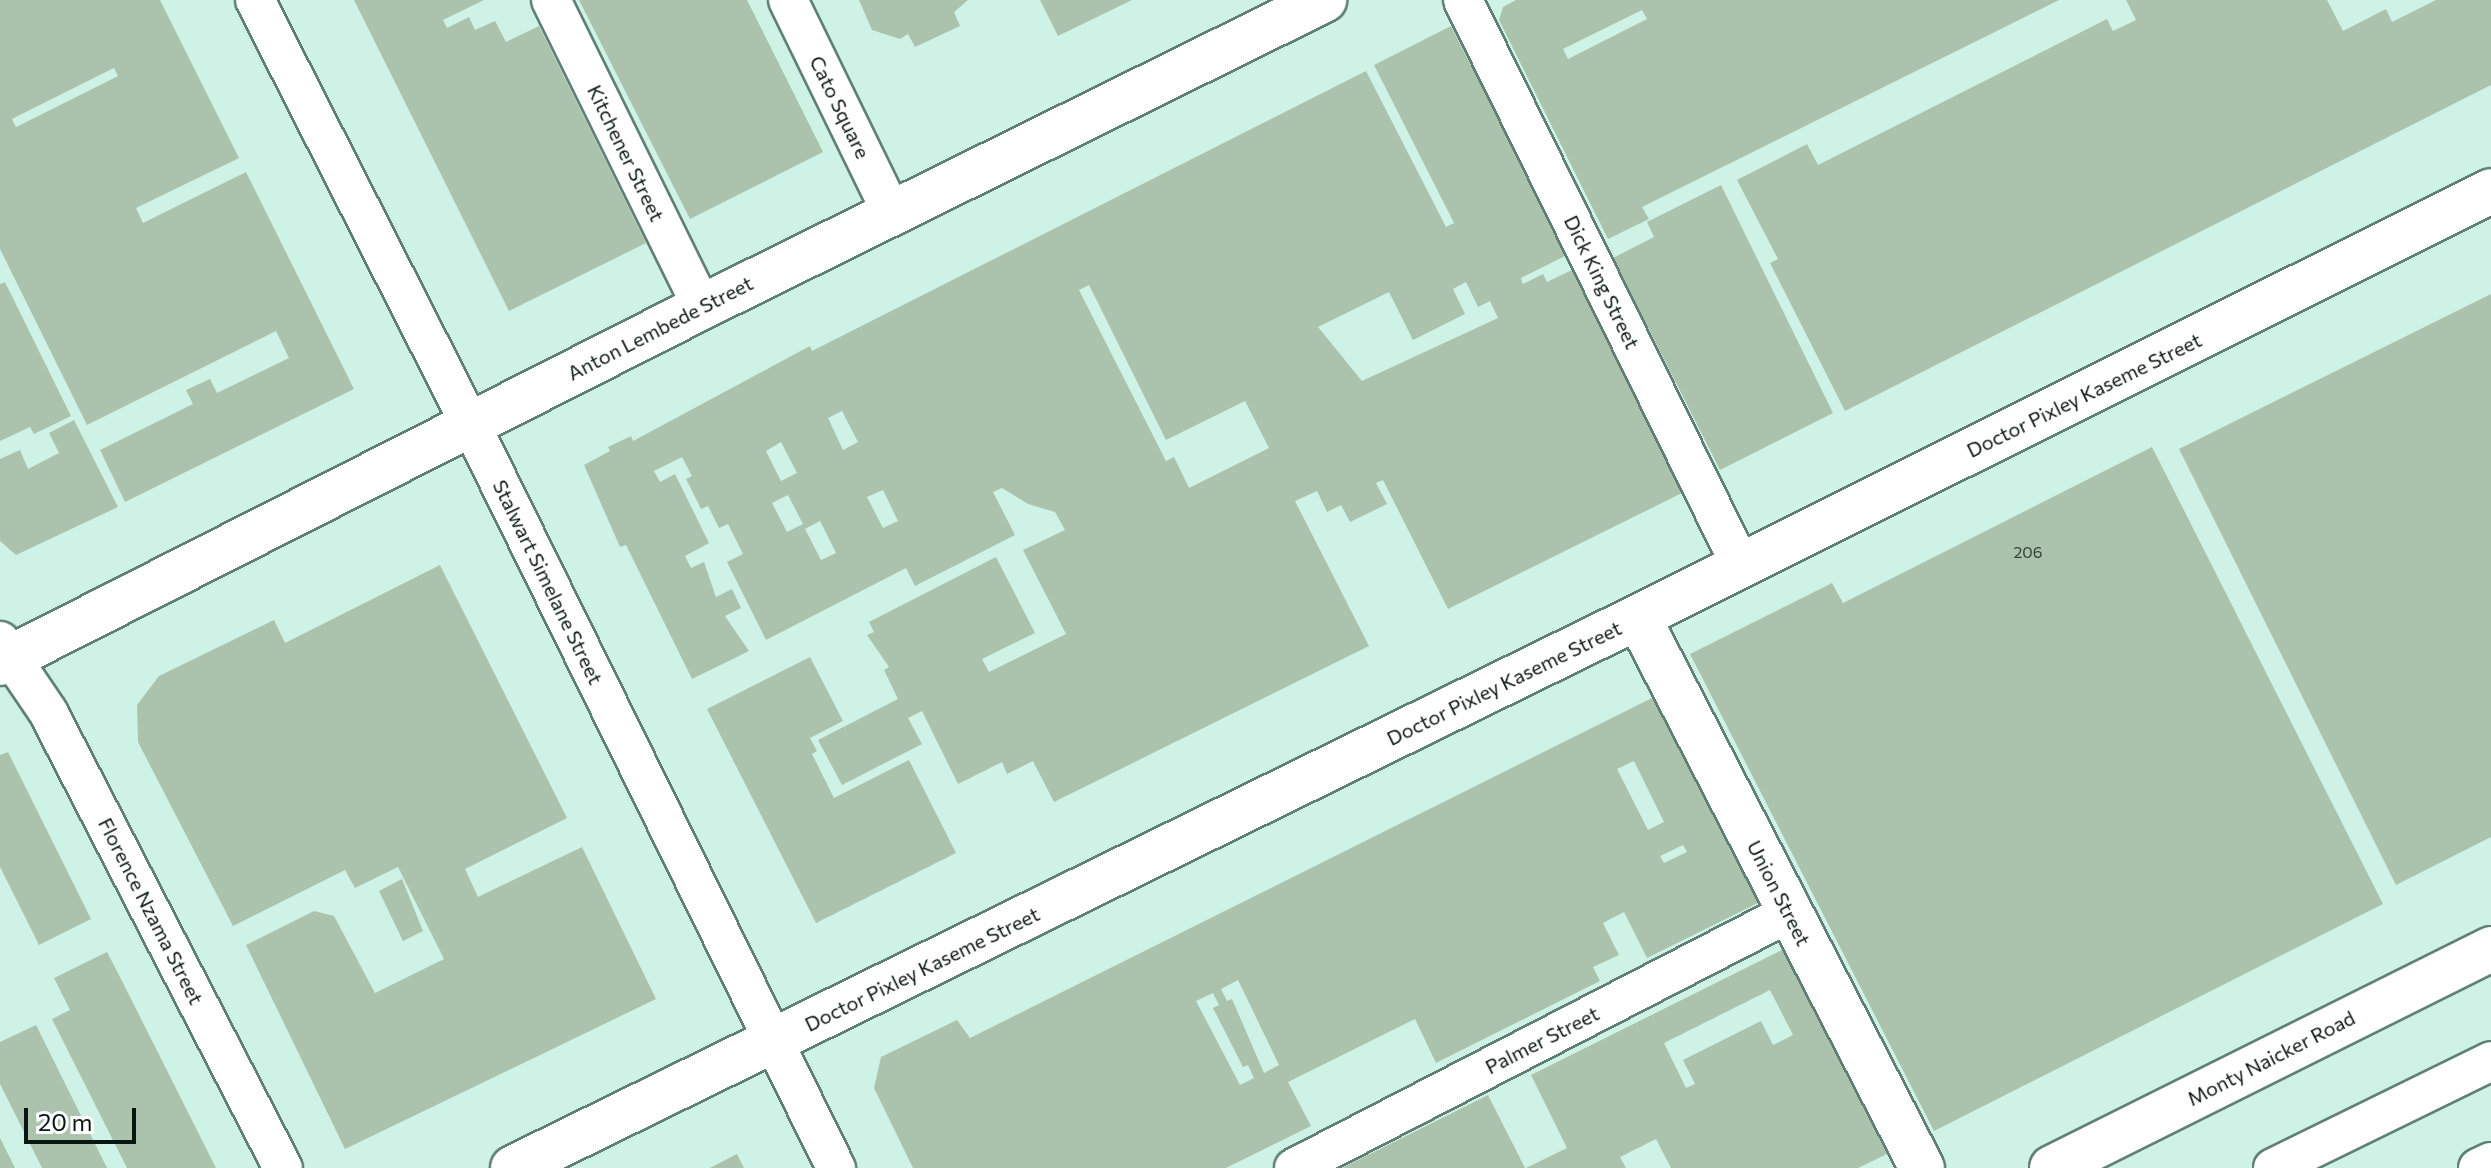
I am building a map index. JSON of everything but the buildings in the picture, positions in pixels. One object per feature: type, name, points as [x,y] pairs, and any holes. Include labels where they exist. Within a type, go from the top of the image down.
[{"type":"main road","name":"Anton Lembede Street","points":[[5,653],[471,425],[702,307],[1324,0]]},
{"type":"main road","name":"Doctor Pixley Kaseme Street","points":[[513,1168],[1638,617],[2491,191]]},
{"type":"main road","name":"Union Street","points":[[1638,617],[1922,1168]]},
{"type":"main road","name":"Monty Naicker Road","points":[[2062,1166],[2491,949]]},
{"type":"street","name":"Stalwart Simelane Street","points":[[255,0],[471,425],[836,1168]]},
{"type":"street","name":"Kitchener Street","points":[[551,0],[702,307]]},
{"type":"street","name":"Cato Square","points":[[788,0],[892,213]]},
{"type":"street","name":"Dick King Street","points":[[1463,0],[1740,564]]},
{"type":"street","name":"Florence Nzama Street","points":[[5,653],[48,712],[283,1168]]},
{"type":"street","name":"Palmer Street","points":[[1294,1168],[1789,913]]},
{"type":"street","points":[[2273,1168],[2491,1061]]},
{"type":"street","points":[[2478,1168],[2491,1162]]}]
